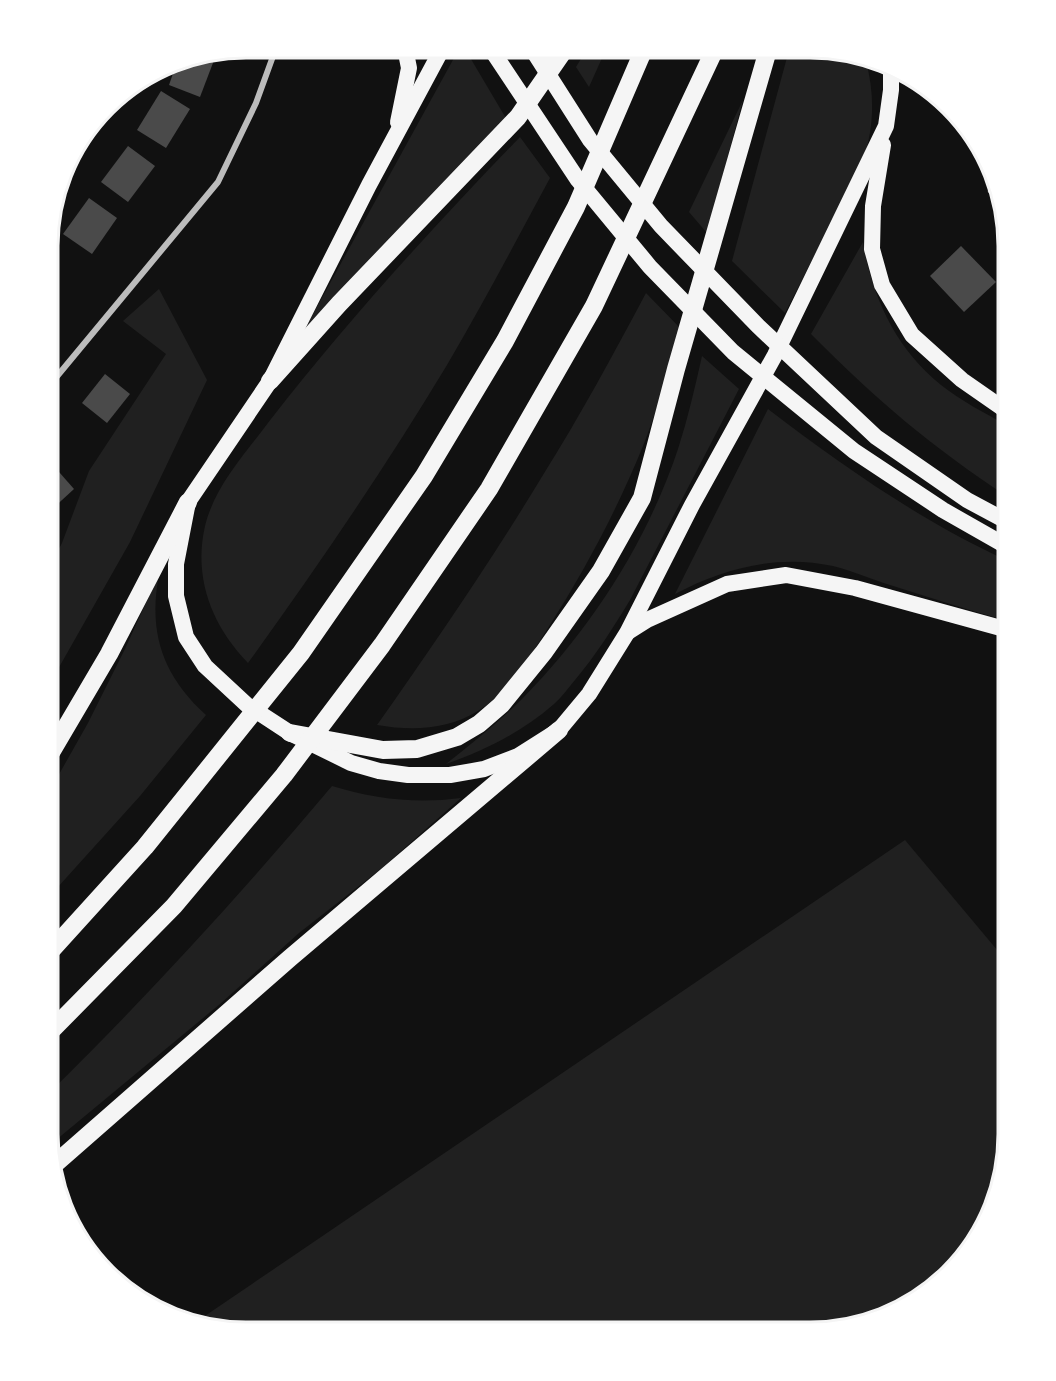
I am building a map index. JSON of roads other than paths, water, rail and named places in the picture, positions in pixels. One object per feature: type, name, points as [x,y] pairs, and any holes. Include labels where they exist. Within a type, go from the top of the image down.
[{"type":"highway","points":[[538,58],[590,140],[661,226],[758,326],[876,437],[968,500],[998,516]]},
{"type":"highway","points":[[270,381],[339,304],[518,117],[558,58]]},
{"type":"highway","points":[[58,943],[145,847],[301,653],[424,476],[505,341],[576,207],[640,58]]},
{"type":"highway","points":[[58,1024],[174,906],[284,775],[382,645],[469,518],[495,479],[594,306],[711,58]]},
{"type":"highway","points":[[290,733],[383,750],[417,749],[457,737],[479,724],[501,705],[544,652],[601,571],[642,498],[676,369],[766,58]]},
{"type":"highway","points":[[394,141],[409,68],[407,59]]},
{"type":"highway","points":[[58,741],[109,654],[188,502],[270,381],[369,185],[437,59]]},
{"type":"highway","points":[[497,59],[579,180],[650,267],[733,352],[854,451],[943,510],[998,541]]},
{"type":"highway","points":[[891,78],[873,206],[872,249],[882,285],[912,335],[962,380],[998,405]]},
{"type":"highway","points":[[61,1159],[290,958],[560,730],[589,694],[627,633],[692,505],[775,355],[885,126]]},
{"type":"highway","points":[[188,502],[176,564],[176,596],[186,637],[205,666],[247,705],[290,733],[351,764],[408,775],[450,775],[484,769],[518,756],[560,730]]},
{"type":"highway","points":[[627,633],[647,620],[727,584],[786,575],[855,588],[998,627]]},
{"type":"street","points":[[58,376],[218,182],[256,104],[272,59]]}]
